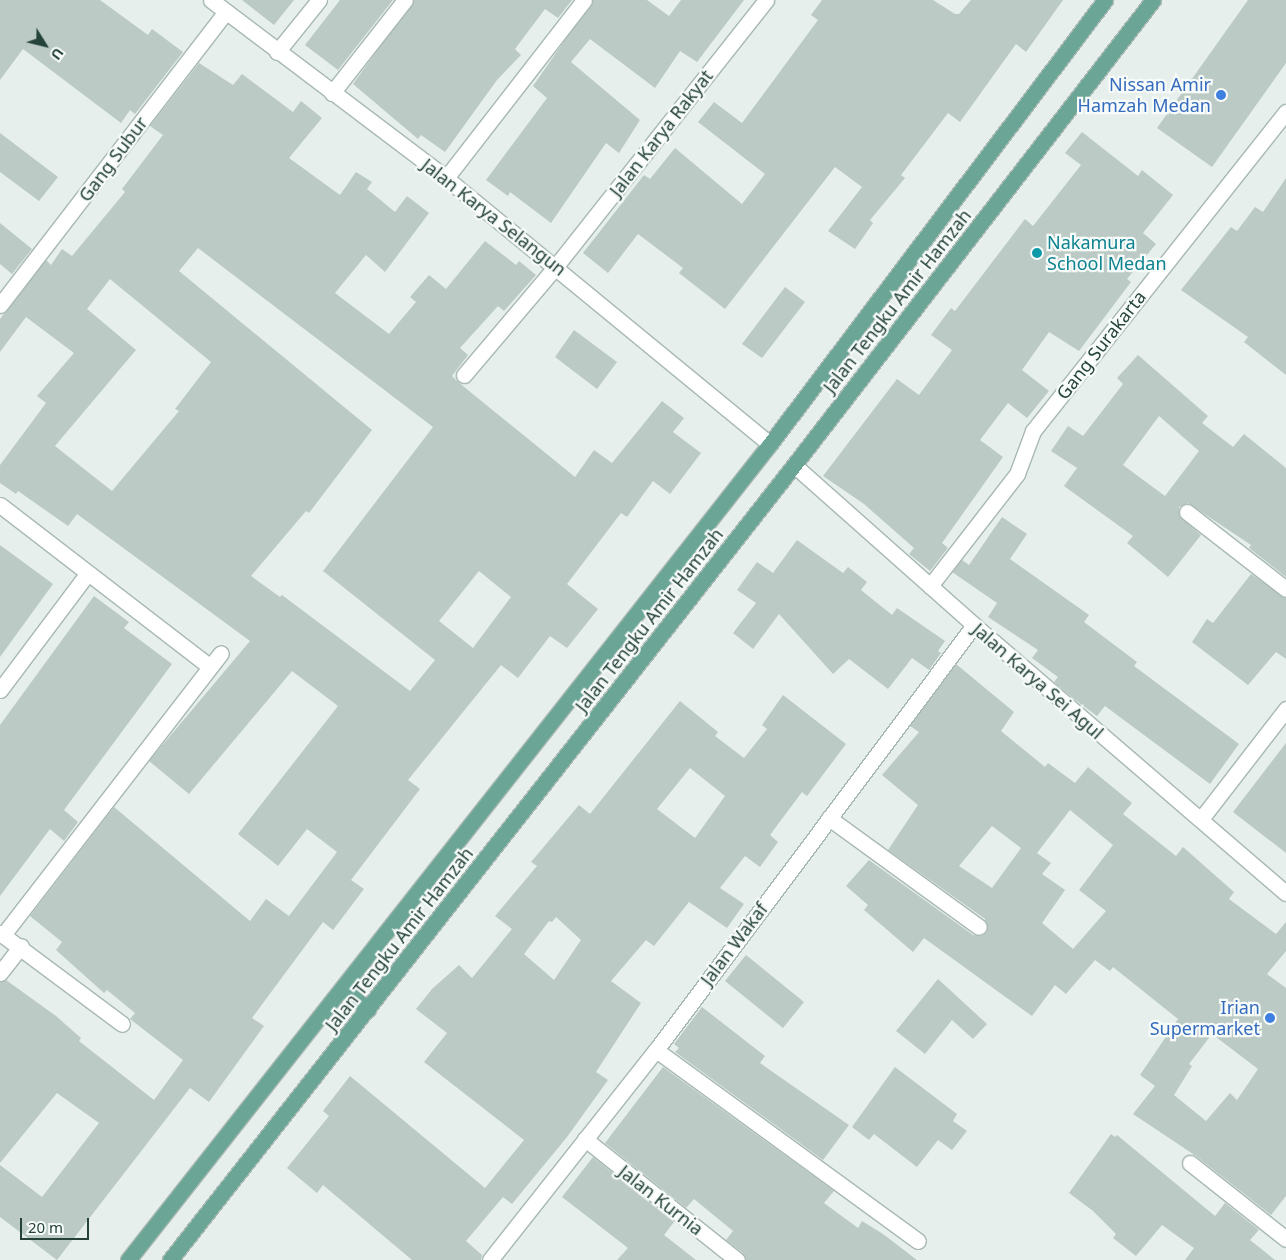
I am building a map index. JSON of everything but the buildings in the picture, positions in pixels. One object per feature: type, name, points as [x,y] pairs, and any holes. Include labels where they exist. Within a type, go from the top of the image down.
[{"type":"main road","name":"Jalan Tengku Amir Hamzah","points":[[128,1260],[770,444],[1105,0]]},
{"type":"main road","name":"Jalan Tengku Amir Hamzah","points":[[170,1260],[794,465],[1153,0]]},
{"type":"main road","points":[[343,988],[368,1008]]},
{"type":"street","name":"Jalan Karya Selangun","points":[[211,0],[446,178],[556,266],[770,444]]},
{"type":"street","points":[[278,52],[319,0]]},
{"type":"street","points":[[332,93],[406,0]]},
{"type":"street","points":[[446,178],[584,0]]},
{"type":"street","name":"Jalan Karya Rakyat","points":[[464,375],[556,266],[766,0]]},
{"type":"street","name":"Gang Subur","points":[[0,305],[5,289],[226,12]]},
{"type":"street","name":"Gang Surakarta","points":[[930,586],[1017,474],[1033,431],[1286,112]]},
{"type":"street","name":"Jalan Karya Sei Agul","points":[[794,465],[974,625],[1286,893]]},
{"type":"street","points":[[0,505],[210,667]]},
{"type":"street","points":[[1187,512],[1286,589]]},
{"type":"street","points":[[0,690],[87,574]]},
{"type":"street","name":"Jalan Wakaf","points":[[490,1260],[656,1050],[974,625]]},
{"type":"street","points":[[122,1024],[21,946],[1,934],[221,653]]},
{"type":"street","points":[[1201,820],[1286,709]]},
{"type":"street","points":[[829,818],[979,927]]},
{"type":"street","points":[[0,973],[21,946]]},
{"type":"street","points":[[656,1050],[918,1241]]},
{"type":"street","name":"Jalan Kurnia","points":[[584,1139],[737,1260]]},
{"type":"street","points":[[1190,1163],[1286,1239]]},
{"type":"place","name":"Nissan Amir Hamzah Medan","points":[[1221,95]]},
{"type":"place","name":"Nakamura School Medan","points":[[1037,253]]},
{"type":"place","name":"Irian Supermarket","points":[[1270,1018]]}]
